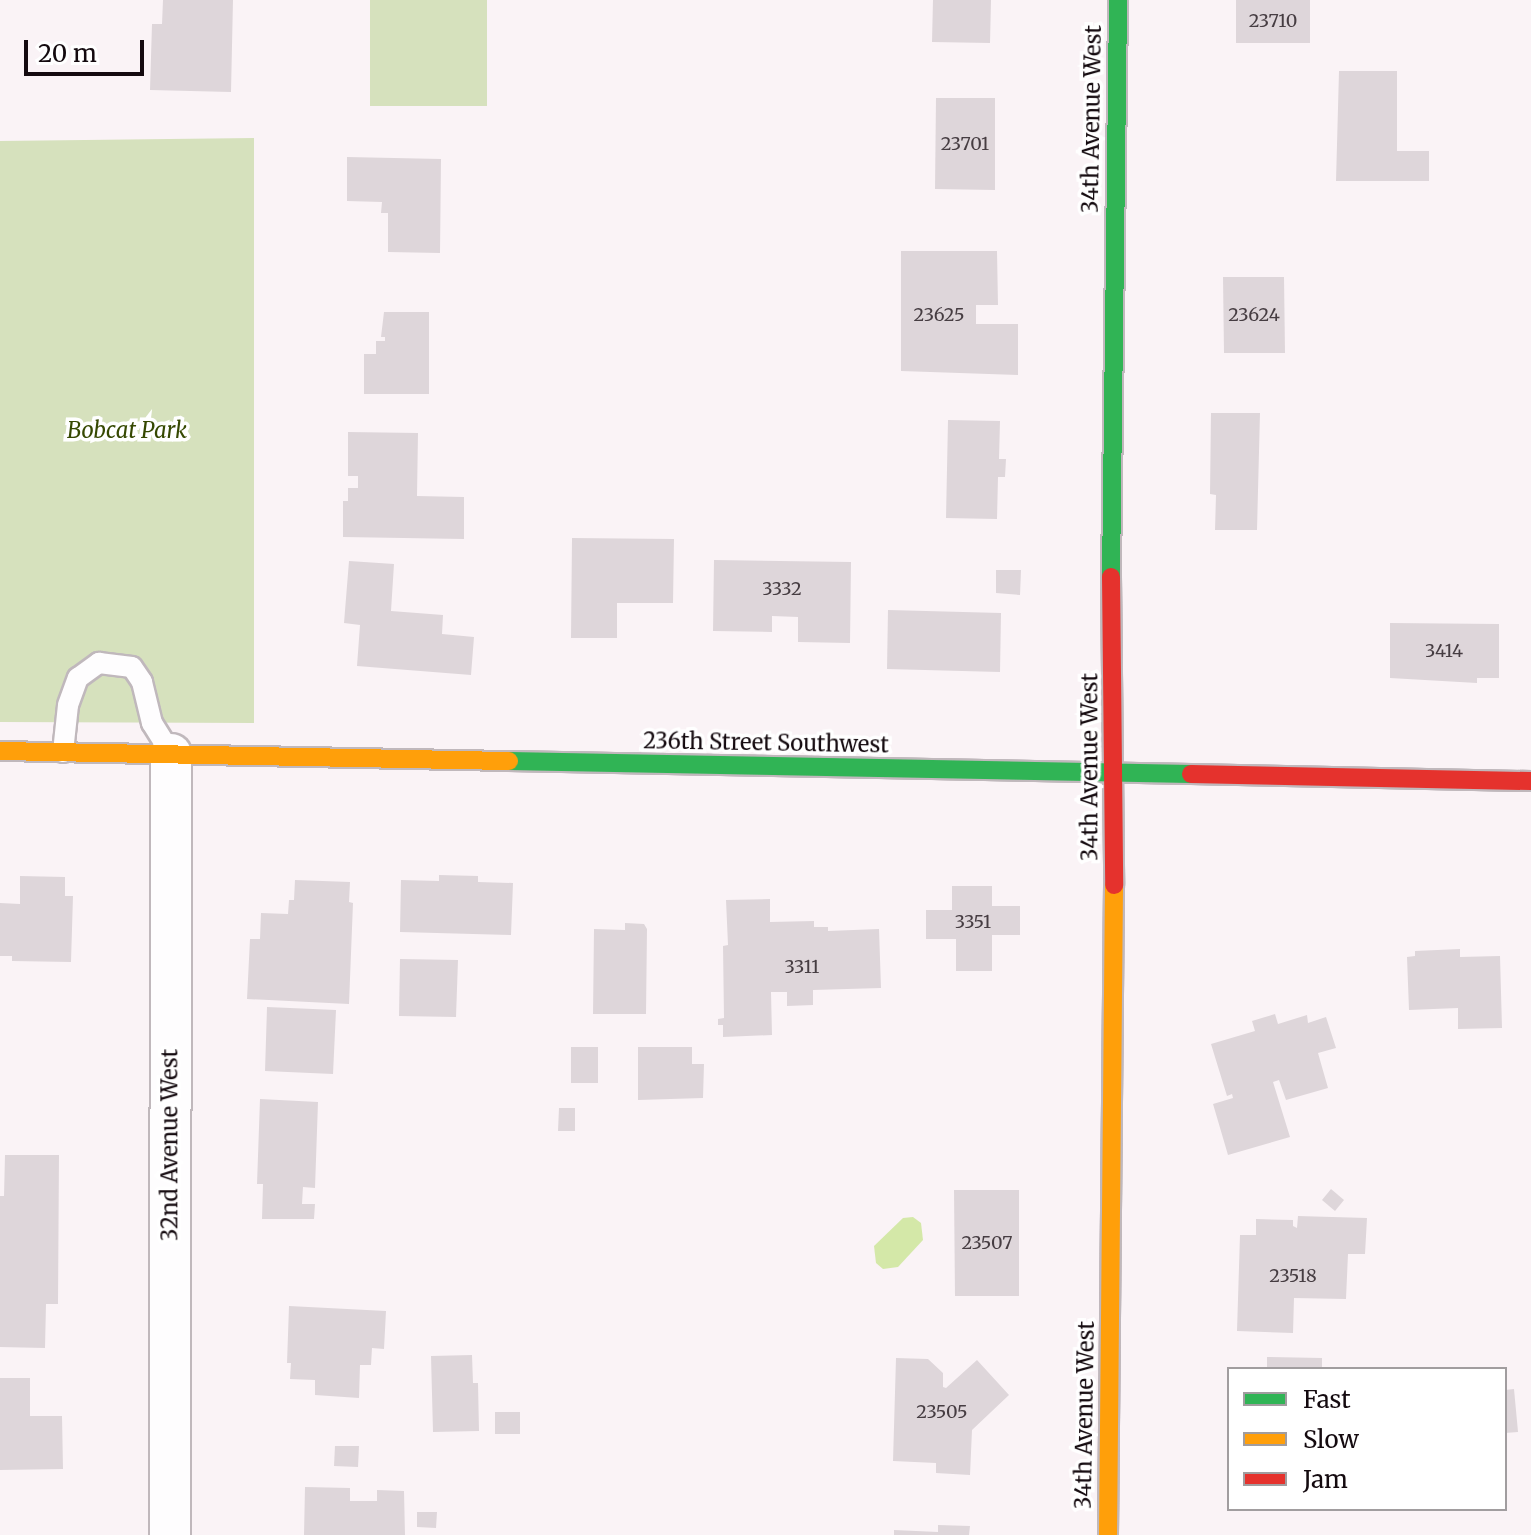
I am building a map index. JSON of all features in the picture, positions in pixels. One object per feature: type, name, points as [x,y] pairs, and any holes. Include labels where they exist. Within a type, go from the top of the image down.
[{"type":"street","name":"34th Avenue West","points":[[1108,1535],[1115,774],[1110,501],[1118,0]]},
{"type":"street","name":"236th Street Southwest","points":[[0,751],[1531,781]]},
{"type":"street","name":"32nd Avenue West","points":[[170,1535],[171,754]]},
{"type":"lane","points":[[63,752],[68,705],[78,678],[99,663],[132,667],[142,682],[152,723],[171,754]]},
{"type":"green space","points":[[370,0],[487,0],[487,106],[370,106]]},
{"type":"green space","name":"Bobcat Park","points":[[254,138],[254,723],[0,722],[0,141]]},
{"type":"shaded area","points":[[913,1217],[921,1223],[923,1240],[898,1267],[883,1269],[876,1263],[874,1246],[903,1218]]},
{"type":"building","points":[[163,0],[233,0],[231,92],[150,90],[152,24],[162,24]]},
{"type":"building","points":[[933,0],[991,0],[990,43],[932,42]]},
{"type":"building","points":[[1236,0],[1310,0],[1310,43],[1236,43]]},
{"type":"building","points":[[1339,71],[1397,71],[1397,151],[1429,151],[1429,181],[1336,181]]},
{"type":"building","points":[[936,98],[995,98],[995,190],[935,189]]},
{"type":"building","points":[[347,157],[441,159],[440,253],[388,252],[388,213],[381,213],[382,202],[347,201]]},
{"type":"building","points":[[901,251],[997,251],[998,305],[976,305],[976,324],[1018,324],[1018,375],[901,371]]},
{"type":"building","points":[[1223,277],[1284,277],[1285,353],[1224,353]]},
{"type":"building","points":[[384,312],[429,312],[429,394],[364,394],[364,354],[376,354],[376,341],[385,341],[385,337],[381,337]]},
{"type":"building","points":[[1211,413],[1260,413],[1257,530],[1215,530],[1216,495],[1210,494]]},
{"type":"building","points":[[948,420],[1000,421],[999,459],[1006,459],[1005,477],[998,477],[997,519],[946,518]]},
{"type":"building","points":[[348,432],[418,433],[417,496],[464,497],[464,539],[343,537],[343,501],[348,501],[348,488],[358,488],[358,476],[348,476]]},
{"type":"building","points":[[572,538],[674,539],[673,603],[617,603],[617,638],[571,638]]},
{"type":"building","points":[[714,560],[851,562],[850,643],[798,642],[798,617],[772,616],[772,632],[713,631]]},
{"type":"building","points":[[349,561],[394,564],[391,611],[443,615],[442,634],[474,637],[471,675],[357,666],[360,625],[344,623]]},
{"type":"building","points":[[996,570],[1021,570],[1020,595],[996,593]]},
{"type":"building","points":[[888,610],[1001,613],[1000,672],[887,669]]},
{"type":"building","points":[[1390,623],[1499,624],[1499,678],[1477,678],[1477,683],[1390,678]]},
{"type":"building","points":[[439,875],[478,876],[478,882],[513,883],[511,935],[400,932],[401,880],[439,881]]},
{"type":"building","points":[[20,876],[65,877],[65,896],[73,896],[71,962],[12,961],[12,956],[0,956],[0,903],[20,904]]},
{"type":"building","points":[[295,880],[350,882],[349,902],[353,903],[349,1004],[247,999],[250,939],[260,939],[261,913],[288,914],[289,900],[294,900]]},
{"type":"building","points":[[952,886],[992,886],[992,906],[1020,906],[1020,935],[992,935],[992,971],[956,971],[956,939],[926,939],[926,910],[952,910]]},
{"type":"building","points":[[770,899],[770,922],[814,921],[814,927],[828,927],[828,931],[879,929],[881,988],[813,990],[813,1005],[787,1006],[787,992],[771,992],[772,1035],[723,1037],[723,1025],[718,1025],[718,1019],[724,1018],[723,946],[728,945],[726,900]]},
{"type":"building","points":[[625,923],[644,924],[647,929],[646,1014],[593,1014],[594,929],[625,930]]},
{"type":"building","points":[[1460,949],[1460,957],[1500,956],[1502,1028],[1458,1029],[1458,1008],[1409,1010],[1407,957],[1415,956],[1415,951]]},
{"type":"building","points":[[400,959],[458,960],[456,1017],[399,1016]]},
{"type":"building","points":[[267,1007],[336,1010],[333,1074],[265,1071]]},
{"type":"building","points":[[1275,1014],[1278,1024],[1307,1015],[1308,1023],[1326,1017],[1336,1048],[1318,1053],[1328,1088],[1286,1100],[1279,1080],[1273,1082],[1290,1137],[1228,1155],[1213,1104],[1233,1098],[1232,1094],[1227,1096],[1211,1044],[1255,1031],[1252,1021]]},
{"type":"building","points":[[571,1047],[598,1047],[598,1083],[571,1083]]},
{"type":"building","points":[[638,1047],[692,1047],[692,1064],[704,1064],[703,1098],[638,1100]]},
{"type":"building","points":[[260,1099],[318,1102],[315,1188],[303,1187],[302,1204],[315,1204],[314,1219],[262,1219],[263,1184],[257,1184]]},
{"type":"building","points":[[559,1108],[575,1108],[575,1131],[558,1131]]},
{"type":"building","points":[[5,1155],[59,1155],[58,1304],[46,1304],[45,1348],[0,1347],[0,1196],[4,1196]]},
{"type":"building","points":[[1331,1189],[1344,1200],[1335,1211],[1322,1200]]},
{"type":"building","points":[[954,1190],[1019,1190],[1019,1296],[955,1296]]},
{"type":"building","points":[[1298,1216],[1367,1218],[1365,1254],[1348,1254],[1346,1299],[1294,1298],[1293,1333],[1237,1331],[1240,1235],[1256,1235],[1256,1219],[1293,1220],[1293,1226],[1297,1228]]},
{"type":"building","points":[[289,1306],[386,1311],[384,1349],[372,1348],[371,1365],[360,1365],[359,1398],[315,1395],[315,1380],[290,1379],[291,1363],[287,1363]]},
{"type":"building","points":[[472,1355],[473,1383],[478,1383],[479,1431],[433,1432],[431,1356]]},
{"type":"building","points":[[1267,1357],[1322,1358],[1322,1367],[1267,1367]]},
{"type":"building","points":[[896,1358],[928,1359],[943,1373],[943,1387],[946,1388],[977,1360],[1009,1395],[972,1430],[970,1475],[936,1473],[936,1463],[893,1461]]},
{"type":"building","points":[[0,1378],[30,1378],[30,1416],[62,1416],[63,1469],[0,1470]]},
{"type":"building","points":[[1514,1389],[1518,1432],[1507,1433],[1507,1390]]},
{"type":"building","points":[[495,1412],[520,1412],[520,1434],[495,1434]]},
{"type":"building","points":[[335,1446],[359,1446],[358,1467],[334,1466]]},
{"type":"building","points":[[305,1487],[350,1488],[350,1501],[377,1501],[377,1490],[404,1491],[405,1535],[304,1535]]},
{"type":"building","points":[[417,1512],[437,1512],[436,1528],[417,1527]]},
{"type":"building","points":[[938,1525],[970,1526],[969,1535],[894,1535],[894,1530],[938,1532]]},
{"type":"traffic: fast","points":[[1111,577],[1118,0]]},
{"type":"traffic: fast","points":[[509,761],[1191,774]]},
{"type":"traffic: slow","points":[[0,751],[509,761]]},
{"type":"traffic: slow","points":[[1108,1535],[1114,885]]},
{"type":"traffic: jam","points":[[1111,577],[1114,885]]},
{"type":"traffic: jam","points":[[1191,774],[1531,781]]}]
